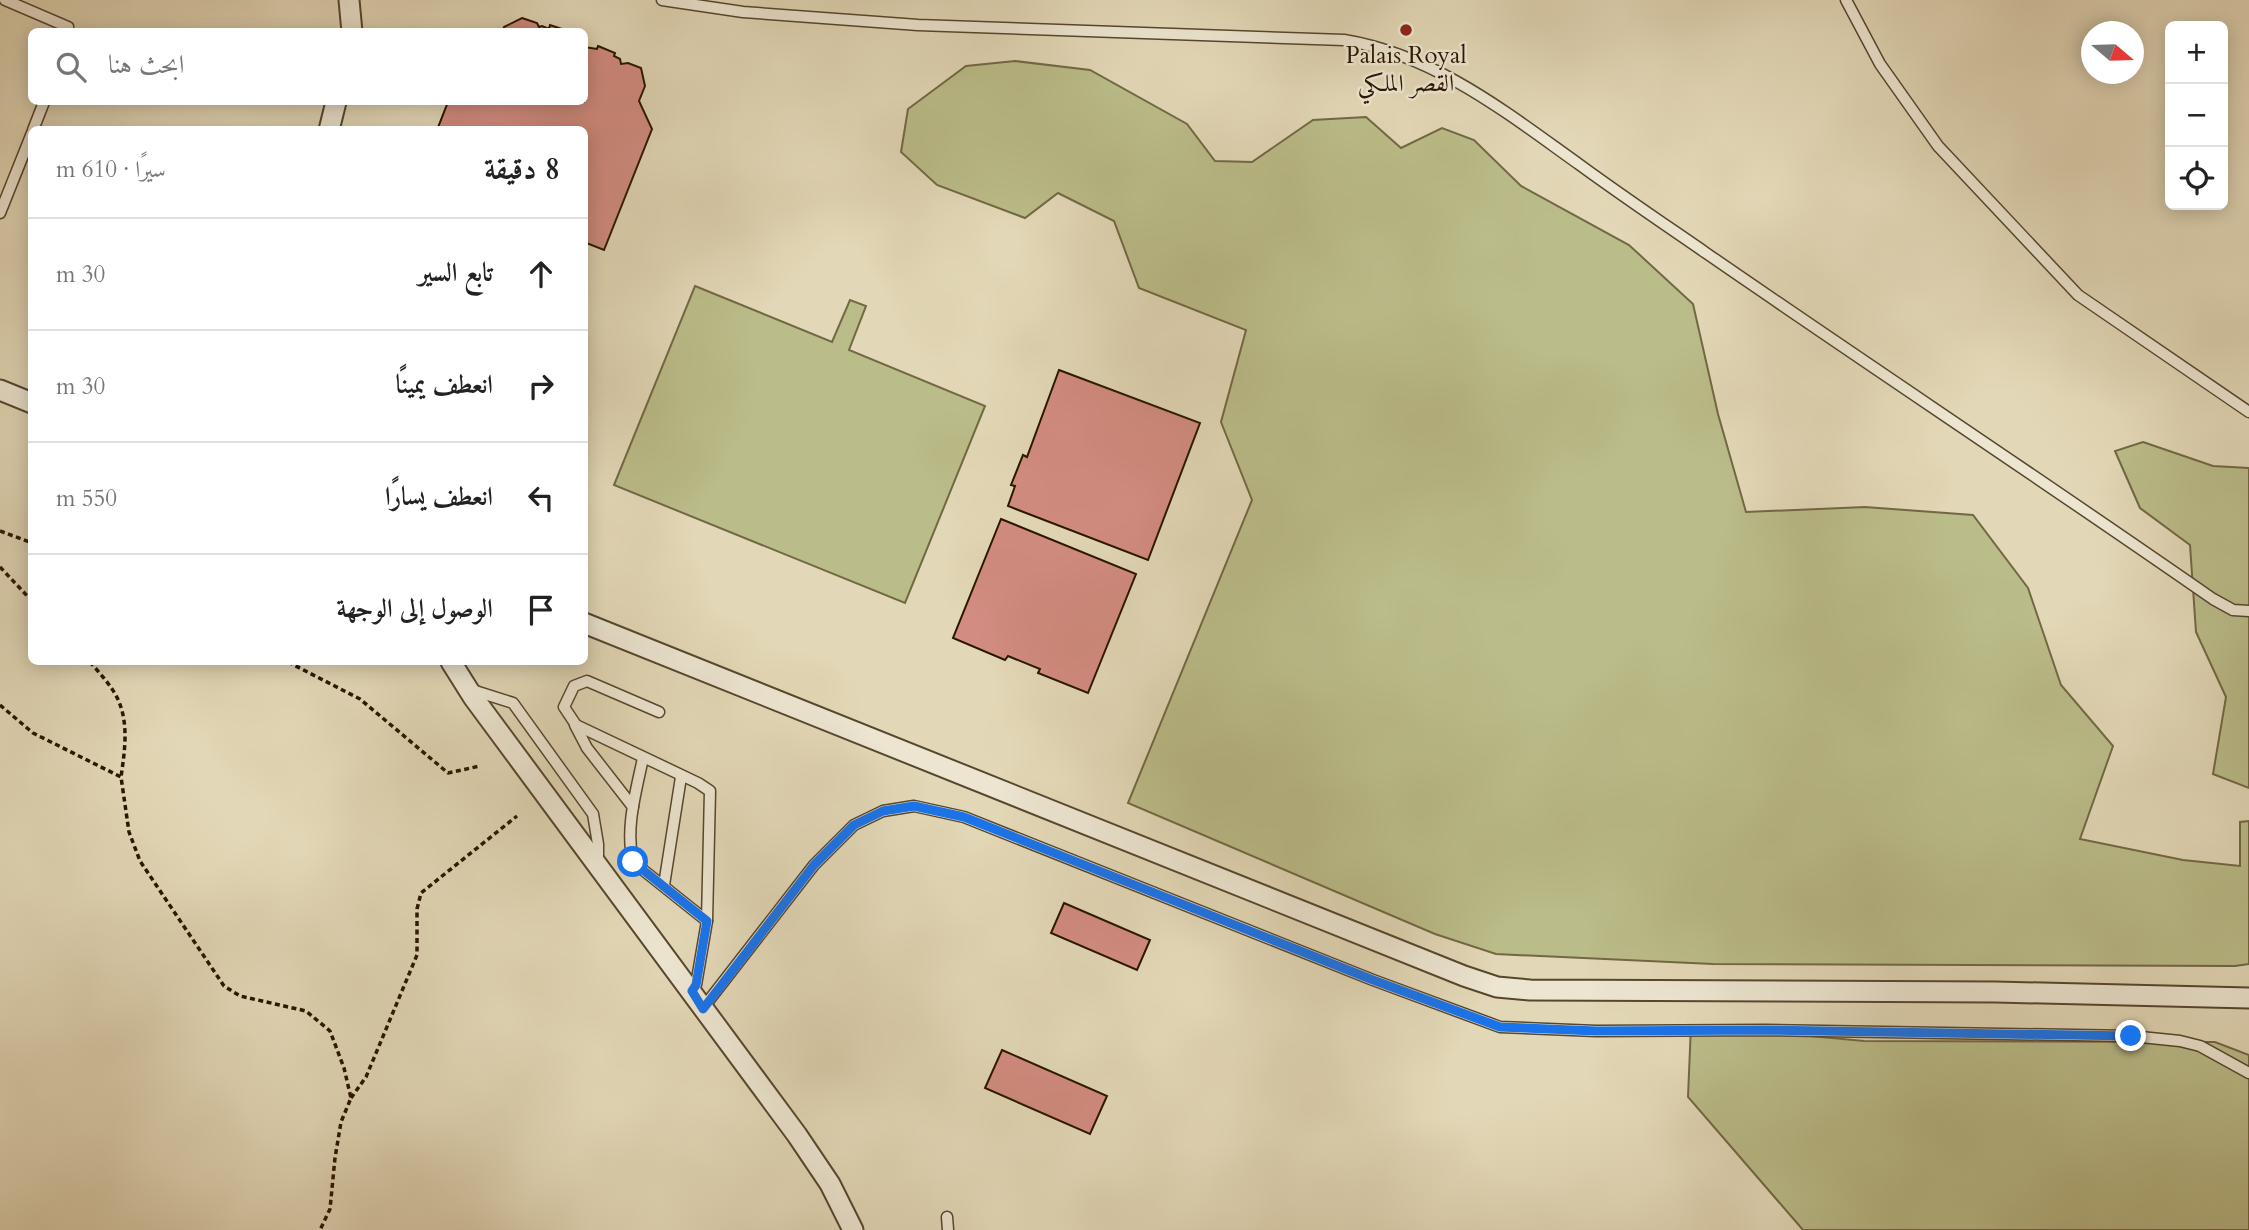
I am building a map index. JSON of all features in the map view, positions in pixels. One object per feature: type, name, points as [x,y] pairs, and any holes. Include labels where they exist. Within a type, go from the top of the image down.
[{"type":"street","points":[[349,0],[352,28]]},
{"type":"street","points":[[330,126],[335,105]]},
{"type":"street","points":[[0,390],[28,400]]},
{"type":"street","points":[[588,625],[1497,987],[1585,991],[1810,990],[2249,998]]},
{"type":"street","points":[[453,665],[597,867],[692,991],[830,1184],[853,1230]]},
{"type":"lane","points":[[5,0],[68,28]]},
{"type":"lane","points":[[662,0],[743,12],[918,25],[1344,40],[1396,52],[1447,75],[1503,110],[1721,263],[2213,599],[2233,610],[2249,611]]},
{"type":"lane","points":[[1846,0],[1881,64],[1938,146],[2068,286],[2249,412]]},
{"type":"lane","points":[[34,126],[43,105]]},
{"type":"lane","points":[[0,213],[28,141]]},
{"type":"lane","points":[[633,807],[587,748],[564,707],[574,686],[587,681],[659,712]]},
{"type":"lane","points":[[468,689],[513,703],[593,814],[598,844],[597,867]]},
{"type":"lane","points":[[572,720],[576,725],[698,783],[710,792],[707,921],[696,985],[692,991]]},
{"type":"lane","points":[[643,758],[633,807],[630,848],[633,862],[707,921]]},
{"type":"lane","points":[[664,885],[681,777]]},
{"type":"lane","points":[[703,1009],[814,865],[854,825],[883,811],[914,806],[964,817],[1373,980],[1500,1027],[1596,1031],[1766,1030],[2131,1036],[2200,1046],[2249,1073]]},
{"type":"lane","points":[[947,1217],[948,1230]]},
{"type":"path","points":[[0,531],[28,542]]},
{"type":"path","points":[[0,567],[28,597]]},
{"type":"path","points":[[92,665],[115,693],[123,715],[126,742],[121,777],[129,832],[140,861],[224,986],[240,996],[306,1011],[330,1031],[344,1068],[351,1098]]},
{"type":"path","points":[[294,665],[360,699],[448,773],[480,766]]},
{"type":"path","points":[[0,705],[33,733],[121,777]]},
{"type":"path","points":[[320,1230],[330,1209],[341,1122],[351,1098],[366,1077],[417,956],[417,909],[421,893],[517,816]]},
{"type":"green space","points":[[1015,61],[1090,70],[1187,124],[1215,161],[1252,162],[1313,120],[1366,117],[1401,148],[1442,128],[1474,140],[1521,186],[1629,245],[1693,304],[1718,414],[1746,512],[1865,507],[1973,515],[2028,588],[2061,685],[2113,746],[2080,839],[2183,860],[2240,866],[2240,822],[2249,821],[2249,964],[1713,964],[1496,954],[1435,934],[1128,803],[1252,500],[1221,422],[1246,330],[1139,288],[1114,221],[1058,193],[1025,218],[937,185],[901,152],[908,109],[966,66]]},
{"type":"green space","points":[[695,286],[832,342],[850,300],[866,306],[849,350],[985,406],[905,603],[614,485]]},
{"type":"green space","points":[[2143,442],[2213,466],[2249,468],[2249,788],[2213,774],[2226,697],[2196,632],[2190,545],[2140,508],[2115,451]]},
{"type":"green space","points":[[1691,1025],[1864,1041],[2215,1042],[2249,1055],[2249,1230],[1803,1230],[1688,1097]]},
{"type":"building","points":[[522,18],[547,28],[504,28]]},
{"type":"building","points":[[598,46],[615,53],[614,56],[620,59],[621,64],[628,63],[641,68],[645,86],[639,101],[652,129],[604,250],[588,244],[588,126],[439,126],[447,105],[588,105],[588,48],[597,49]]},
{"type":"building","points":[[1059,370],[1200,423],[1148,560],[1008,506],[1015,486],[1011,485],[1023,455],[1027,457]]},
{"type":"building","points":[[1001,519],[1136,574],[1088,693],[1038,673],[1040,669],[1008,656],[1005,660],[953,638]]},
{"type":"building","points":[[1064,903],[1150,940],[1137,970],[1051,933]]},
{"type":"building","points":[[1002,1050],[1107,1096],[1090,1134],[985,1088]]},
{"type":"place","name":"Palais Royal القصر الملكي","points":[[1406,30]]},
{"type":"route","points":[[633,862],[707,921],[696,985],[692,991],[703,1009],[814,865],[854,825],[883,811],[914,806],[964,817],[1373,980],[1500,1027],[1596,1031],[1766,1030],[2131,1036]]}]
